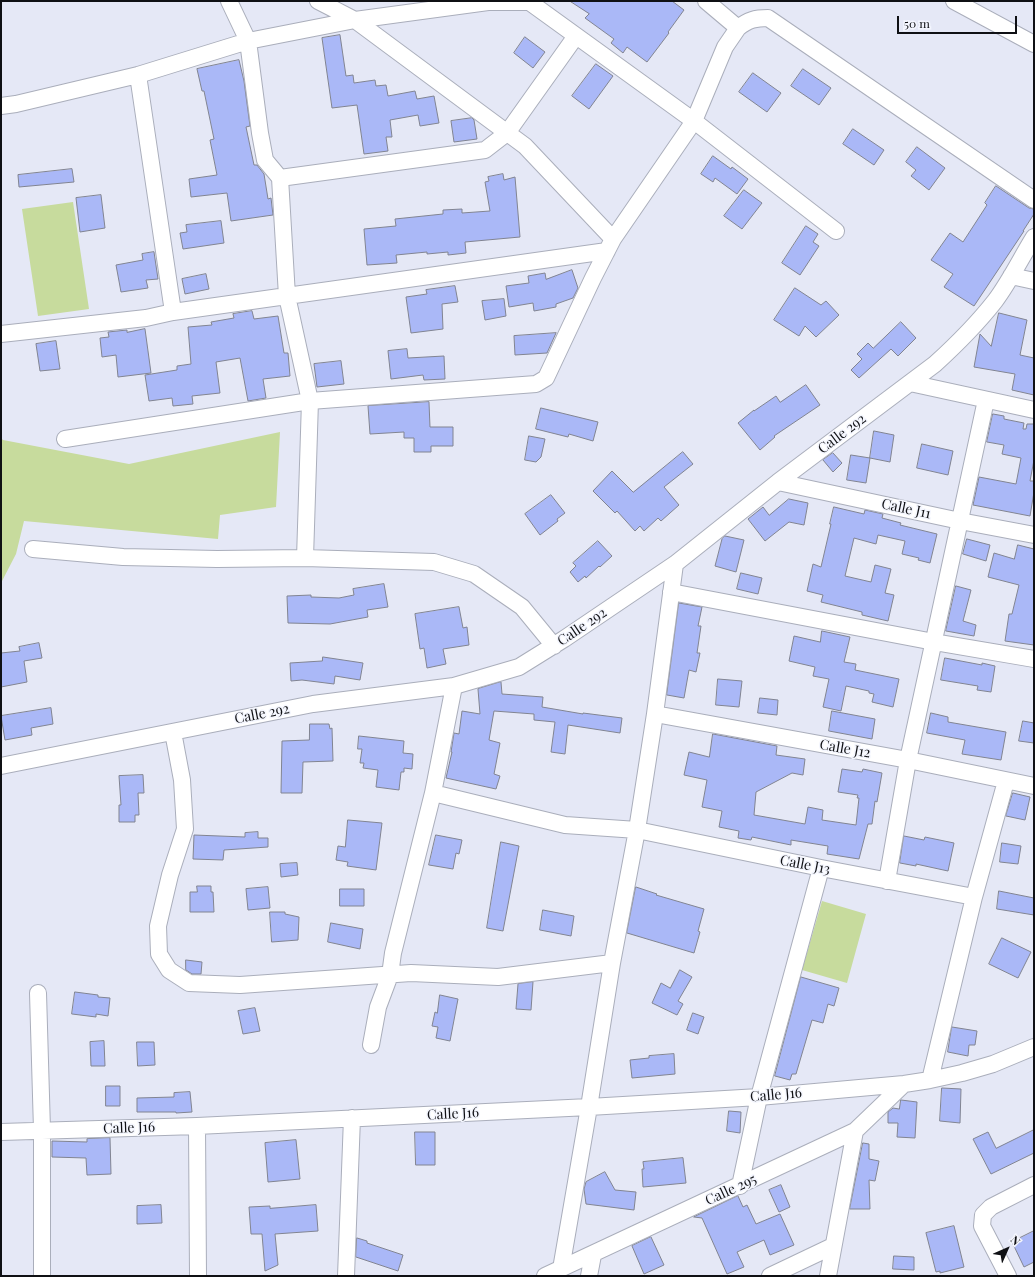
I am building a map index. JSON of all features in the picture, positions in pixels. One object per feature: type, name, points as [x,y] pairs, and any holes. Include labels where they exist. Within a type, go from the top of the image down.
[{"type":"street","points":[[229,1],[248,41],[265,160],[280,178],[287,296],[310,401],[305,558]]},
{"type":"street","points":[[1,106],[16,104],[138,75],[248,41],[355,20],[488,2],[529,1],[694,121],[836,231]]},
{"type":"street","points":[[706,1],[738,28]]},
{"type":"street","points":[[954,1],[1034,44]]},
{"type":"street","points":[[324,3],[355,20],[525,146],[610,245]]},
{"type":"street","points":[[65,439],[310,401],[536,384],[546,378],[610,245],[694,121],[725,47],[738,28],[747,21],[756,18],[768,18],[1034,200]]},
{"type":"street","points":[[280,178],[485,150],[507,133],[576,36]]},
{"type":"street","points":[[138,75],[173,312]]},
{"type":"street","name":"Calle 292","points":[[1,766],[313,704],[454,686],[519,667],[554,646],[675,564],[778,482],[910,383],[955,346],[976,324],[996,299],[1034,237]]},
{"type":"street","points":[[1,334],[146,318],[173,312],[287,296],[610,245]]},
{"type":"street","points":[[1011,276],[1034,281]]},
{"type":"street","points":[[910,383],[1034,410]]},
{"type":"street","points":[[887,881],[908,760],[986,400]]},
{"type":"street","name":"Calle J11","points":[[778,482],[960,521],[1034,534]]},
{"type":"street","points":[[33,549],[131,557],[217,560],[305,558],[434,562],[474,574],[522,607],[554,646]]},
{"type":"street","points":[[561,1269],[655,714],[675,564]]},
{"type":"street","points":[[671,592],[934,642],[1034,659]]},
{"type":"street","points":[[371,1045],[378,1008],[390,975],[393,953],[432,793],[454,686]]},
{"type":"street","name":"Calle J12","points":[[655,714],[908,760],[1034,786]]},
{"type":"street","points":[[173,732],[182,780],[185,829],[170,876],[158,926],[159,954],[169,970],[189,983],[240,984],[411,973],[498,977],[612,963]]},
{"type":"street","points":[[930,1080],[974,897],[1006,780]]},
{"type":"street","name":"Calle J13","points":[[432,793],[565,825],[636,830],[821,868],[974,897]]},
{"type":"street","points":[[740,1186],[759,1097],[821,868]]},
{"type":"street","points":[[38,993],[42,1130],[42,1276]]},
{"type":"street","name":"Calle J16","points":[[1,1132],[197,1126],[589,1107],[759,1097],[904,1084],[930,1080],[962,1073],[992,1064],[1034,1047]]},
{"type":"street","name":"Calle 295","points":[[545,1276],[593,1255],[855,1131],[904,1084]]},
{"type":"street","points":[[346,1276],[352,1118]]},
{"type":"street","points":[[197,1126],[198,1276]]},
{"type":"street","points":[[828,1276],[855,1131]]},
{"type":"street","points":[[1008,1276],[982,1226],[983,1215],[991,1208],[1034,1185]]},
{"type":"street","points":[[770,1276],[833,1246]]},
{"type":"street","points":[[589,1276],[593,1255]]},
{"type":"green space","points":[[73,202],[89,309],[38,316],[22,209]]},
{"type":"green space","points":[[280,432],[276,507],[220,515],[218,539],[24,521],[16,554],[1,583],[1,438],[3,440],[129,464]]},
{"type":"green space","points":[[822,901],[866,914],[847,983],[802,970]]},
{"type":"building","points":[[570,1],[672,1],[684,10],[647,62],[627,47],[623,53],[611,43],[614,39],[585,18],[589,14]]},
{"type":"building","points":[[340,35],[346,76],[353,75],[354,83],[375,80],[376,86],[386,85],[388,96],[415,91],[417,99],[434,96],[439,123],[420,126],[418,115],[390,120],[392,137],[386,137],[388,151],[364,154],[357,105],[332,108],[322,38]]},
{"type":"building","points":[[525,37],[545,52],[533,68],[514,53]]},
{"type":"building","points":[[239,60],[244,81],[250,126],[246,127],[254,165],[257,165],[264,174],[268,199],[271,198],[273,215],[231,221],[227,193],[191,197],[189,179],[217,175],[210,140],[214,139],[204,91],[202,91],[197,69]]},
{"type":"building","points":[[596,64],[613,76],[589,109],[572,96]]},
{"type":"building","points":[[803,69],[831,88],[819,105],[791,86]]},
{"type":"building","points":[[753,73],[781,93],[767,112],[739,92]]},
{"type":"building","points":[[472,118],[474,120],[477,139],[454,142],[451,121]]},
{"type":"building","points":[[853,129],[884,150],[874,165],[843,144]]},
{"type":"building","points":[[917,147],[945,168],[929,190],[911,176],[916,170],[906,162]]},
{"type":"building","points":[[713,156],[731,169],[732,167],[748,179],[737,194],[715,178],[713,182],[701,174]]},
{"type":"building","points":[[72,169],[74,182],[19,187],[18,175]]},
{"type":"building","points":[[503,174],[504,180],[515,177],[520,237],[465,242],[466,253],[448,255],[448,252],[427,254],[427,252],[396,255],[397,263],[367,265],[364,229],[396,226],[395,219],[443,214],[443,210],[462,209],[462,213],[490,211],[485,182],[489,181],[488,177]]},
{"type":"building","points":[[996,186],[1029,208],[1034,209],[1034,214],[974,306],[944,287],[953,274],[931,260],[950,233],[963,242],[987,205],[985,203]]},
{"type":"building","points":[[744,190],[762,203],[742,229],[724,216]]},
{"type":"building","points":[[101,195],[105,228],[80,232],[76,198]]},
{"type":"building","points":[[221,221],[224,243],[183,249],[180,233],[187,232],[186,225]]},
{"type":"building","points":[[806,226],[818,234],[813,242],[819,246],[800,275],[782,263]]},
{"type":"building","points":[[154,252],[158,279],[146,280],[148,288],[121,292],[116,265],[143,260],[142,254]]},
{"type":"building","points":[[572,270],[578,288],[573,298],[556,304],[556,307],[534,311],[533,303],[509,307],[506,286],[529,283],[528,276],[545,273],[546,279]]},
{"type":"building","points":[[206,274],[209,289],[185,294],[182,279]]},
{"type":"building","points":[[455,286],[458,302],[442,304],[443,329],[411,333],[406,297],[427,294],[426,290]]},
{"type":"building","points":[[795,288],[821,305],[826,301],[839,315],[816,337],[805,326],[799,336],[774,320]]},
{"type":"building","points":[[504,299],[506,316],[485,320],[482,301]]},
{"type":"building","points":[[252,311],[254,319],[278,316],[284,353],[288,353],[290,376],[263,379],[266,398],[248,401],[240,358],[216,362],[220,393],[192,396],[193,404],[173,406],[172,398],[149,401],[145,375],[177,370],[177,366],[191,364],[188,327],[212,325],[211,322],[234,318],[233,314]]},
{"type":"building","points":[[999,313],[1027,320],[1020,355],[1034,358],[1034,395],[1012,390],[1015,374],[974,367],[980,334],[991,346]]},
{"type":"building","points":[[901,322],[916,338],[898,356],[891,349],[859,378],[851,370],[862,359],[857,354],[868,343],[873,348]]},
{"type":"building","points":[[145,329],[151,373],[118,377],[116,355],[102,357],[100,338],[109,337],[108,332],[127,330],[127,332]]},
{"type":"building","points":[[556,333],[547,353],[515,355],[514,336]]},
{"type":"building","points":[[56,341],[60,369],[40,371],[36,344]]},
{"type":"building","points":[[407,349],[408,358],[444,356],[445,379],[424,380],[423,375],[391,379],[388,351]]},
{"type":"building","points":[[341,361],[344,384],[317,387],[314,364]]},
{"type":"building","points":[[806,385],[820,405],[774,436],[775,437],[760,450],[738,423],[754,410],[776,396],[780,402]]},
{"type":"building","points":[[429,402],[430,427],[453,427],[453,446],[431,446],[431,452],[414,452],[414,438],[404,438],[404,432],[370,434],[368,406]]},
{"type":"building","points":[[541,408],[598,422],[593,441],[569,434],[568,437],[536,429]]},
{"type":"building","points":[[993,414],[1004,416],[1004,419],[1024,423],[1023,429],[1026,429],[1027,424],[1034,424],[1034,460],[1030,481],[1034,481],[1034,492],[1030,516],[973,505],[979,477],[1016,484],[1021,458],[1002,454],[1004,445],[987,442]]},
{"type":"building","points":[[874,431],[894,435],[890,462],[870,458]]},
{"type":"building","points":[[529,436],[545,439],[541,457],[536,462],[525,460]]},
{"type":"building","points":[[922,444],[953,451],[948,475],[917,468]]},
{"type":"building","points":[[683,452],[693,464],[664,487],[679,505],[661,521],[658,518],[644,531],[640,526],[635,531],[617,511],[615,513],[593,491],[612,471],[633,492]]},
{"type":"building","points":[[833,453],[842,463],[833,472],[823,460]]},
{"type":"building","points":[[851,455],[870,458],[866,483],[847,480]]},
{"type":"building","points":[[551,495],[565,513],[557,519],[558,521],[540,535],[525,514]]},
{"type":"building","points":[[789,499],[808,503],[804,525],[789,522],[765,541],[748,519],[763,507],[769,515]]},
{"type":"building","points":[[834,507],[864,514],[865,510],[883,514],[882,518],[901,523],[900,525],[937,534],[930,563],[918,560],[919,558],[902,554],[905,541],[878,535],[876,544],[854,538],[845,576],[871,582],[875,565],[891,569],[885,593],[894,595],[888,621],[862,615],[862,612],[821,602],[823,595],[807,591],[813,564],[821,567]]},
{"type":"building","points":[[725,536],[744,540],[736,572],[715,566],[722,539]]},
{"type":"building","points":[[967,539],[990,545],[986,561],[963,554]]},
{"type":"building","points":[[598,541],[612,556],[586,578],[585,576],[578,582],[570,572],[576,566],[573,563]]},
{"type":"building","points":[[1018,545],[1034,549],[1034,645],[1005,641],[1009,614],[1012,614],[1019,585],[988,577],[994,553],[1014,559]]},
{"type":"building","points":[[741,573],[762,578],[758,594],[737,589]]},
{"type":"building","points":[[384,584],[388,607],[367,610],[368,617],[330,624],[288,623],[287,596],[311,595],[311,597],[339,598],[354,595],[353,589]]},
{"type":"building","points":[[956,586],[971,590],[963,621],[976,625],[974,636],[946,631]]},
{"type":"building","points":[[679,603],[702,607],[698,626],[701,626],[697,653],[700,653],[696,672],[689,670],[684,698],[667,695]]},
{"type":"building","points":[[459,607],[463,628],[467,627],[469,645],[443,649],[446,664],[427,668],[424,648],[420,649],[415,614]]},
{"type":"building","points":[[822,631],[850,637],[844,662],[856,664],[855,670],[899,679],[893,707],[872,702],[874,694],[869,693],[869,691],[846,686],[841,711],[823,707],[829,679],[813,676],[815,667],[789,661],[794,636],[820,642]]},
{"type":"building","points":[[39,643],[42,658],[24,661],[27,682],[1,687],[1,653],[20,651],[19,647]]},
{"type":"building","points":[[323,657],[363,663],[360,680],[335,676],[334,684],[302,680],[291,681],[290,663],[322,661]]},
{"type":"building","points":[[945,658],[995,666],[991,692],[977,690],[978,686],[941,680]]},
{"type":"building","points":[[718,679],[742,681],[739,707],[716,705]]},
{"type":"building","points":[[501,682],[502,694],[543,697],[542,707],[583,714],[622,718],[620,733],[568,725],[565,754],[551,752],[555,722],[534,720],[534,714],[494,711],[489,740],[500,743],[494,774],[500,776],[496,789],[446,778],[452,752],[454,733],[459,734],[462,711],[480,714],[478,689]]},
{"type":"building","points":[[760,698],[778,700],[777,715],[758,713]]},
{"type":"building","points":[[51,708],[53,724],[31,728],[32,735],[5,740],[1,716]]},
{"type":"building","points":[[832,711],[875,719],[872,739],[829,731]]},
{"type":"building","points":[[931,713],[948,717],[948,722],[1006,732],[1001,760],[962,754],[965,740],[927,733]]},
{"type":"building","points":[[1023,721],[1034,723],[1034,743],[1019,741]]},
{"type":"building","points":[[310,724],[329,724],[330,729],[332,728],[333,761],[303,762],[302,793],[281,793],[282,741],[309,740]]},
{"type":"building","points":[[713,734],[777,746],[776,755],[805,759],[803,775],[792,773],[756,792],[754,815],[805,824],[808,807],[823,810],[822,820],[856,825],[858,795],[838,792],[842,769],[862,772],[863,769],[882,773],[877,802],[875,801],[872,824],[868,824],[859,859],[827,854],[828,846],[791,840],[791,845],[752,837],[751,840],[738,838],[739,831],[719,827],[722,811],[702,807],[707,780],[684,775],[689,752],[709,757]]},
{"type":"building","points":[[359,736],[404,741],[403,753],[413,754],[412,769],[404,768],[404,772],[401,772],[399,790],[376,787],[378,770],[363,768],[364,763],[360,763],[362,749],[358,749]]},
{"type":"building","points":[[143,775],[144,793],[138,793],[139,815],[135,815],[135,822],[119,822],[119,805],[121,805],[119,776]]},
{"type":"building","points":[[1013,793],[1030,797],[1025,820],[1006,816]]},
{"type":"building","points":[[348,820],[382,823],[376,870],[347,866],[348,862],[336,860],[338,846],[345,847]]},
{"type":"building","points":[[258,832],[258,838],[268,838],[268,847],[224,850],[223,860],[193,859],[194,835],[245,837],[245,833]]},
{"type":"building","points":[[436,835],[462,840],[459,854],[456,853],[453,869],[429,865]]},
{"type":"building","points":[[904,836],[924,840],[925,837],[954,843],[948,871],[916,864],[916,866],[900,863]]},
{"type":"building","points":[[501,842],[519,846],[503,931],[487,928]]},
{"type":"building","points":[[1002,843],[1021,846],[1018,864],[1000,862]]},
{"type":"building","points":[[297,863],[298,875],[281,877],[280,864]]},
{"type":"building","points":[[197,886],[211,886],[211,892],[213,892],[214,912],[190,912],[190,892],[197,892]]},
{"type":"building","points":[[268,887],[270,908],[248,910],[246,889]]},
{"type":"building","points":[[636,887],[657,894],[656,895],[704,909],[694,953],[627,933]]},
{"type":"building","points":[[340,889],[364,889],[364,906],[340,906]]},
{"type":"building","points":[[999,891],[1034,898],[1034,915],[997,909]]},
{"type":"building","points":[[543,910],[574,916],[571,936],[540,930]]},
{"type":"building","points":[[270,912],[285,912],[285,914],[299,917],[298,940],[272,942]]},
{"type":"building","points":[[331,923],[363,929],[360,949],[328,942]]},
{"type":"building","points":[[1002,938],[1031,952],[1018,978],[989,964]]},
{"type":"building","points":[[186,960],[202,962],[201,974],[192,974],[186,970]]},
{"type":"building","points":[[680,970],[692,977],[678,1001],[683,1004],[677,1015],[652,1003],[661,983],[670,988]]},
{"type":"building","points":[[801,977],[839,988],[834,1006],[828,1004],[823,1023],[812,1020],[796,1074],[792,1074],[790,1080],[775,1076]]},
{"type":"building","points":[[533,982],[531,1010],[516,1009],[518,984]]},
{"type":"building","points":[[75,992],[110,998],[108,1016],[96,1014],[96,1017],[72,1014]]},
{"type":"building","points":[[440,995],[458,999],[450,1041],[436,1038],[438,1027],[432,1026],[435,1012],[437,1013]]},
{"type":"building","points":[[255,1008],[260,1031],[243,1034],[238,1011]]},
{"type":"building","points":[[693,1013],[704,1017],[698,1034],[687,1030]]},
{"type":"building","points":[[952,1027],[977,1031],[975,1045],[969,1045],[968,1056],[948,1052]]},
{"type":"building","points":[[104,1041],[105,1066],[91,1066],[90,1042]]},
{"type":"building","points":[[137,1042],[154,1042],[155,1065],[138,1066]]},
{"type":"building","points":[[674,1054],[675,1074],[632,1078],[630,1060],[649,1058],[649,1056]]},
{"type":"building","points":[[106,1086],[120,1086],[120,1106],[106,1106]]},
{"type":"building","points":[[942,1088],[961,1089],[960,1123],[940,1121]]},
{"type":"building","points":[[190,1092],[192,1112],[137,1112],[137,1098],[174,1097],[174,1093]]},
{"type":"building","points":[[901,1100],[917,1102],[915,1138],[897,1137],[898,1123],[888,1123],[888,1112],[893,1108],[899,1109]]},
{"type":"building","points":[[729,1111],[741,1112],[740,1133],[727,1131]]},
{"type":"building","points":[[1034,1130],[1034,1153],[991,1174],[973,1139],[988,1132],[996,1148]]},
{"type":"building","points":[[415,1132],[435,1132],[435,1165],[416,1165]]},
{"type":"building","points":[[110,1138],[111,1174],[87,1175],[86,1158],[52,1157],[52,1141],[87,1142],[87,1139]]},
{"type":"building","points":[[296,1140],[300,1179],[268,1182],[265,1143]]},
{"type":"building","points":[[863,1143],[869,1144],[869,1159],[879,1161],[875,1181],[869,1180],[870,1209],[850,1209]]},
{"type":"building","points":[[683,1158],[686,1183],[643,1187],[643,1162]]},
{"type":"building","points":[[605,1172],[615,1190],[636,1192],[634,1210],[586,1204],[584,1189],[586,1182]]},
{"type":"building","points":[[781,1185],[790,1207],[779,1212],[769,1190]]},
{"type":"building","points":[[738,1196],[743,1207],[747,1205],[756,1224],[780,1214],[794,1245],[770,1255],[764,1240],[737,1252],[744,1267],[727,1274],[702,1218],[694,1217]]},
{"type":"building","points":[[161,1205],[162,1223],[137,1224],[137,1206]]},
{"type":"building","points":[[316,1205],[318,1231],[275,1234],[278,1265],[265,1271],[262,1234],[251,1234],[249,1207],[270,1206],[270,1208]]},
{"type":"building","points":[[954,1226],[964,1267],[940,1273],[940,1271],[936,1272],[926,1233]]},
{"type":"building","points":[[1034,1231],[1034,1262],[1024,1267],[1012,1242]]},
{"type":"building","points":[[651,1237],[664,1265],[644,1274],[632,1246]]},
{"type":"building","points":[[357,1238],[367,1241],[367,1243],[403,1255],[398,1271],[356,1257]]},
{"type":"building","points":[[894,1256],[914,1257],[914,1270],[893,1269]]}]
